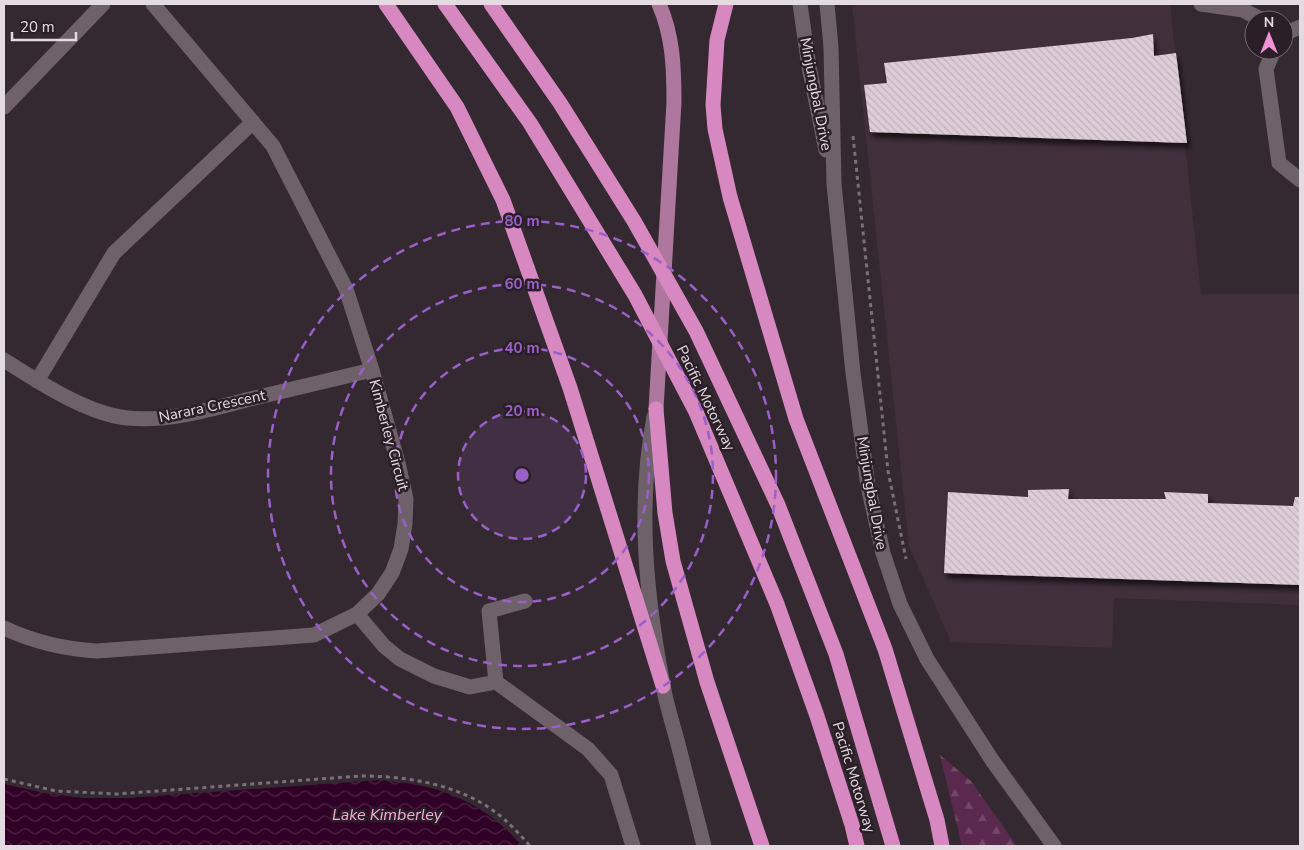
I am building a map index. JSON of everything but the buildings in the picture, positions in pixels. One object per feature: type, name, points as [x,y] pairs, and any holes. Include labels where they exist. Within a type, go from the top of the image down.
[{"type":"highway","points":[[386,4],[457,107],[503,200],[570,388],[663,686]]},
{"type":"highway","name":"Pacific Motorway","points":[[445,4],[530,123],[635,295],[696,412],[777,604],[820,725],[857,846]]},
{"type":"highway","name":"Pacific Motorway","points":[[491,4],[560,103],[634,221],[696,331],[778,505],[836,654],[893,846]]},
{"type":"highway","points":[[726,4],[717,40],[713,105],[715,129],[730,197],[796,419],[885,649],[937,820],[942,846]]},
{"type":"highway","points":[[656,409],[665,513],[673,561],[707,682],[762,846]]},
{"type":"main road","points":[[656,409],[674,102],[674,65],[670,38],[659,4]]},
{"type":"street","points":[[4,108],[103,4]]},
{"type":"street","name":"Kimberley Circuit","points":[[4,628],[41,642],[69,649],[97,652],[314,635],[358,614],[378,594],[392,573],[401,549],[406,524],[406,499],[372,370],[346,289],[273,146],[153,4]]},
{"type":"street","name":"Minjungbal Drive","points":[[800,4],[814,93],[834,184]]},
{"type":"street","name":"Minjungbal Drive","points":[[827,4],[831,56],[834,184],[853,373],[868,486],[880,544],[890,577],[911,630],[927,659],[992,760],[1054,846]]},
{"type":"street","points":[[1201,4],[1244,11]]},
{"type":"street","points":[[1270,60],[1266,69],[1279,163],[1300,180]]},
{"type":"street","points":[[37,382],[114,253],[253,122]]},
{"type":"street","name":"Narara Crescent","points":[[4,360],[37,382],[100,412],[125,418],[151,419],[194,413],[372,370]]},
{"type":"street","points":[[656,409],[648,460],[645,552],[651,613],[663,686],[704,846]]},
{"type":"street","points":[[496,682],[489,611],[525,602]]},
{"type":"street","points":[[358,614],[384,646],[400,658],[434,676],[470,687],[496,682],[588,749],[611,775],[633,846]]},
{"type":"path","points":[[853,136],[888,471],[907,562]]},
{"type":"path","points":[[4,780],[56,791],[117,794],[360,776],[423,781],[450,788],[484,804],[504,819],[530,846]]},
{"type":"shaded area","points":[[852,4],[1170,4],[1201,294],[1300,294],[1300,605],[1114,598],[1112,648],[951,642],[909,546]]},
{"type":"green space","points":[[940,755],[971,781],[1017,846],[962,846]]},
{"type":"water","name":"Lake Kimberley","points":[[380,780],[418,785],[462,799],[500,824],[522,846],[4,846],[4,784],[44,793],[82,798],[128,798]]}]
